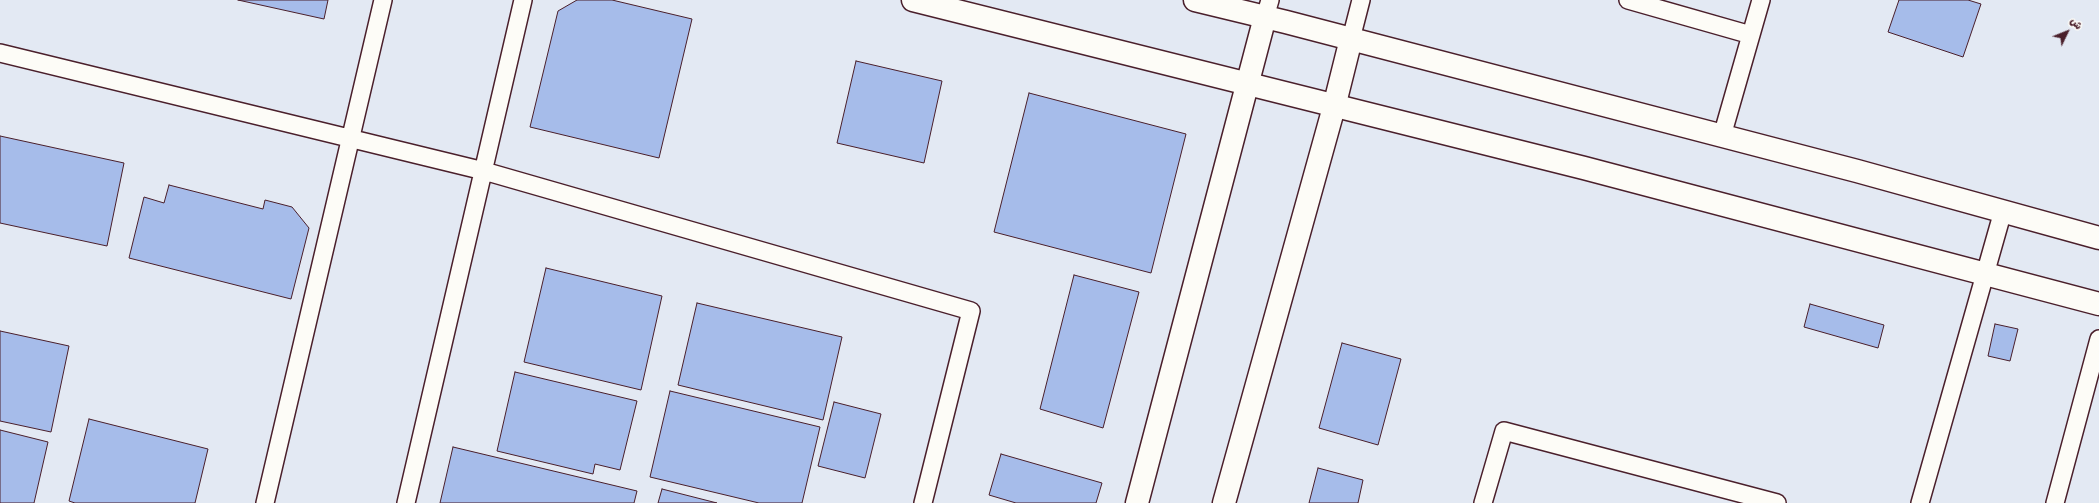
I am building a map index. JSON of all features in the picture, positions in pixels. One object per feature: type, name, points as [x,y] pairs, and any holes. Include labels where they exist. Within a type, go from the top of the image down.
[{"type":"street","points":[[913,0],[1592,170],[2099,304]]},
{"type":"street","points":[[1195,0],[1268,8],[1351,39],[1722,136],[2099,238]]},
{"type":"street","points":[[1137,503],[1268,8]]},
{"type":"street","points":[[1224,503],[1334,106],[1351,39]]},
{"type":"lane","points":[[264,503],[383,0]]},
{"type":"lane","points":[[406,503],[523,0]]},
{"type":"lane","points":[[1351,39],[1361,0]]},
{"type":"lane","points":[[1628,0],[1751,35]]},
{"type":"lane","points":[[1722,136],[1761,0]]},
{"type":"lane","points":[[0,53],[484,171],[971,311],[923,503]]},
{"type":"lane","points":[[1920,503],[2003,211]]},
{"type":"lane","points":[[2055,503],[2099,339]]},
{"type":"lane","points":[[1483,503],[1504,431],[1778,503]]},
{"type":"shaded area","points":[[0,0],[2099,0],[2099,503],[0,503]]},
{"type":"building","points":[[238,0],[328,0],[324,19]]},
{"type":"building","points":[[577,0],[612,0],[692,19],[659,158],[530,127],[558,11]]},
{"type":"building","points":[[1899,0],[1968,0],[1981,4],[1963,57],[1888,32]]},
{"type":"building","points":[[856,61],[942,81],[924,163],[837,143]]},
{"type":"building","points":[[1029,93],[1186,134],[1151,273],[994,232]]},
{"type":"building","points":[[0,136],[124,163],[107,246],[0,223]]},
{"type":"building","points":[[169,185],[263,209],[265,200],[292,207],[309,228],[291,299],[129,258],[144,197],[164,203]]},
{"type":"building","points":[[546,268],[662,296],[641,390],[524,362]]},
{"type":"building","points":[[1074,275],[1139,292],[1103,428],[1040,409]]},
{"type":"building","points":[[697,303],[842,337],[823,420],[678,385]]},
{"type":"building","points":[[1810,304],[1884,325],[1878,348],[1804,327]]},
{"type":"building","points":[[1995,324],[2018,329],[2010,361],[1988,356]]},
{"type":"building","points":[[0,331],[69,346],[51,432],[0,421]]},
{"type":"building","points":[[1342,343],[1401,359],[1378,445],[1319,428]]},
{"type":"building","points":[[515,372],[637,401],[620,470],[595,464],[593,474],[497,451]]},
{"type":"building","points":[[670,391],[820,427],[802,503],[759,503],[650,477]]},
{"type":"building","points":[[834,402],[881,414],[865,478],[818,466]]},
{"type":"building","points":[[89,419],[208,449],[195,503],[75,503],[69,501]]},
{"type":"building","points":[[0,430],[48,442],[34,503],[0,503]]},
{"type":"building","points":[[453,447],[637,491],[634,503],[440,503]]},
{"type":"building","points":[[1001,454],[1102,483],[1096,503],[1016,503],[989,495]]},
{"type":"building","points":[[1318,468],[1363,480],[1358,503],[1309,503]]},
{"type":"building","points":[[662,489],[717,503],[658,503]]}]
